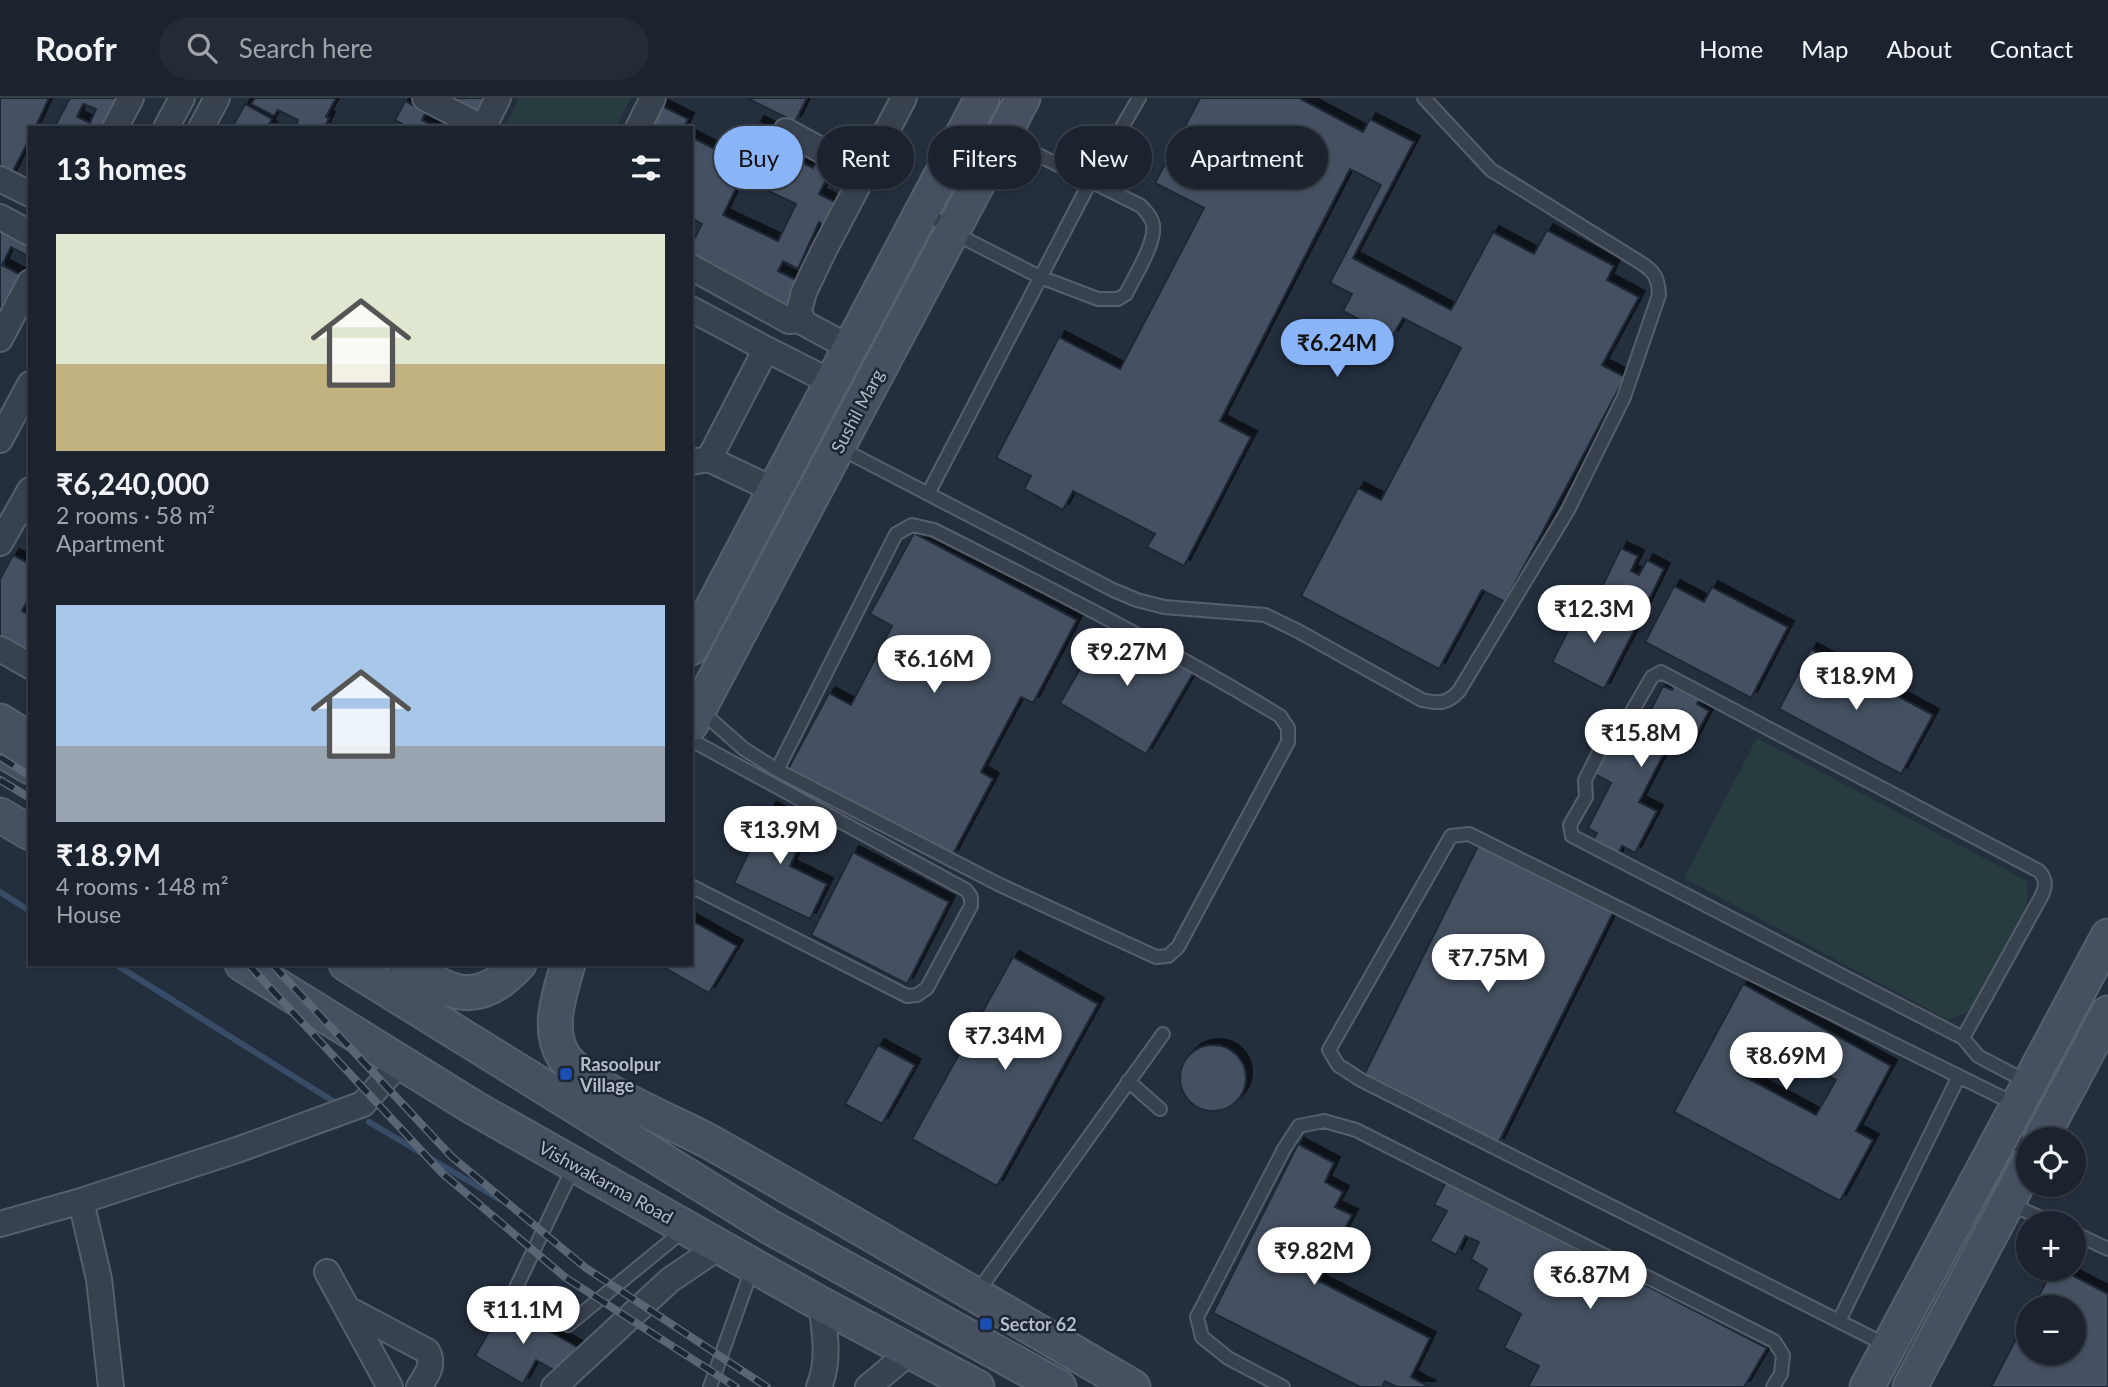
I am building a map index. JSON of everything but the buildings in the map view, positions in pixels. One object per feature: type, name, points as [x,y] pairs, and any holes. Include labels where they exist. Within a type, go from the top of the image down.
[{"type":"street","points":[[116,126],[131,98]]},
{"type":"street","points":[[167,126],[182,98]]},
{"type":"street","points":[[202,126],[217,98]]},
{"type":"street","points":[[425,98],[479,126]]},
{"type":"street","points":[[484,126],[498,98]]},
{"type":"street","points":[[639,126],[653,98]]},
{"type":"street","points":[[889,126],[904,98]]},
{"type":"street","name":"Sushil Marg","points":[[693,644],[982,98]]},
{"type":"street","name":"Sushil Marg","points":[[1007,126],[1023,98]]},
{"type":"street","points":[[0,179],[28,193]]},
{"type":"street","points":[[850,348],[804,323],[799,311],[804,292],[855,189]]},
{"type":"street","name":"Sushil Marg","points":[[694,725],[974,189]]},
{"type":"street","points":[[0,217],[28,232]]},
{"type":"street","points":[[693,268],[789,321],[803,320]]},
{"type":"street","points":[[0,339],[28,286]]},
{"type":"street","points":[[693,310],[831,382]]},
{"type":"street","points":[[766,349],[700,461],[774,490]]},
{"type":"street","points":[[0,440],[28,388]]},
{"type":"street","points":[[2,535],[28,493]]},
{"type":"street","points":[[0,649],[28,665]]},
{"type":"street","points":[[0,721],[28,739]]},
{"type":"street","points":[[0,748],[28,766]]},
{"type":"street","points":[[0,815],[28,832]]},
{"type":"street","points":[[1867,1387],[2108,936]]},
{"type":"street","name":"Vishwakarma Road","points":[[245,966],[476,1109],[821,1304],[977,1387]]},
{"type":"street","points":[[349,966],[751,1216],[1059,1387]]},
{"type":"street","points":[[408,966],[456,992],[477,994],[492,987],[518,966],[521,977],[537,989],[550,992],[565,976]]},
{"type":"street","points":[[565,976],[556,1004],[557,1040],[562,1054],[574,1069],[976,1294],[1133,1387]]},
{"type":"street","points":[[2047,1127],[2108,1015]]},
{"type":"street","points":[[0,1224],[81,1201],[237,1150],[363,1104],[400,1062]]},
{"type":"street","points":[[574,1069],[587,1115]]},
{"type":"street","points":[[751,1216],[772,1179]]},
{"type":"street","points":[[1910,1387],[2016,1187]]},
{"type":"street","points":[[81,1201],[99,1279],[111,1387]]},
{"type":"street","points":[[554,1387],[670,1280],[720,1246]]},
{"type":"street","points":[[327,1272],[390,1387]]},
{"type":"street","points":[[819,1387],[826,1360],[821,1304]]},
{"type":"street","points":[[350,1310],[427,1351],[431,1359],[430,1368],[419,1387]]},
{"type":"street","points":[[868,1387],[910,1352]]},
{"type":"lane","points":[[1123,126],[1139,98]]},
{"type":"lane","points":[[838,447],[1082,575],[1137,600],[1164,607],[1265,615],[1422,700],[1436,704],[1448,702],[1459,691],[1568,510],[1624,397],[1659,295],[1658,280],[1652,271],[1491,170],[1424,98]]},
{"type":"lane","points":[[928,494],[1086,189]]},
{"type":"lane","points":[[923,209],[952,232],[1040,277],[1098,299],[1118,299],[1126,294],[1153,239],[1154,227],[1141,206],[1105,189]]},
{"type":"lane","points":[[694,725],[744,749],[777,770],[998,884],[1156,957],[1168,956],[1178,947],[1288,742],[1287,728],[1280,716],[1188,661],[934,530],[912,525],[895,534],[777,770]]},
{"type":"lane","points":[[1963,1038],[2041,897],[2045,888],[2045,877],[2039,871],[1673,677],[1661,672],[1651,677],[1630,715],[1616,719],[1585,780],[1586,797],[1570,824],[1572,836],[1963,1038],[1978,1056],[2023,1094]]},
{"type":"lane","points":[[693,887],[907,996],[917,995],[927,988],[971,906],[971,897],[966,890],[694,725]]},
{"type":"lane","points":[[1889,1346],[1361,1080],[1338,1065],[1329,1050],[1451,836],[1469,834],[1959,1076],[2023,1094]]},
{"type":"lane","points":[[976,1294],[1163,1034]]},
{"type":"lane","points":[[1839,1321],[1959,1076]]},
{"type":"lane","points":[[1128,1082],[1160,1110]]},
{"type":"lane","points":[[1283,1387],[1227,1358],[1202,1336],[1197,1317],[1284,1149],[1299,1126],[1324,1121],[1356,1130],[1774,1341],[1783,1355],[1781,1374],[1773,1387]]},
{"type":"lane","points":[[575,1164],[513,1294],[568,1325],[687,1227]]},
{"type":"lane","points":[[2008,1203],[2026,1211]]},
{"type":"lane","points":[[2090,1241],[2108,1237]]},
{"type":"lane","points":[[2086,1239],[2108,1249]]},
{"type":"lane","points":[[710,1387],[754,1265]]},
{"type":"green space","points":[[519,98],[631,98],[616,126],[505,126]]},
{"type":"green space","points":[[1757,738],[2027,881],[2027,908],[1970,1011],[1948,1020],[1684,878]]},
{"type":"waterway","points":[[0,892],[28,910]]},
{"type":"waterway","points":[[118,966],[336,1103]]},
{"type":"waterway","points":[[369,1122],[499,1199]]},
{"type":"railway","points":[[0,757],[28,775]]},
{"type":"railway","points":[[0,780],[28,797]]},
{"type":"railway","points":[[250,966],[442,1173],[566,1278],[736,1387]]},
{"type":"railway","points":[[274,966],[452,1157],[586,1268],[767,1387]]},
{"type":"place","name":"Rasoolpur Village","points":[[566,1074]]},
{"type":"place","name":"Sector 62","points":[[986,1324]]}]
